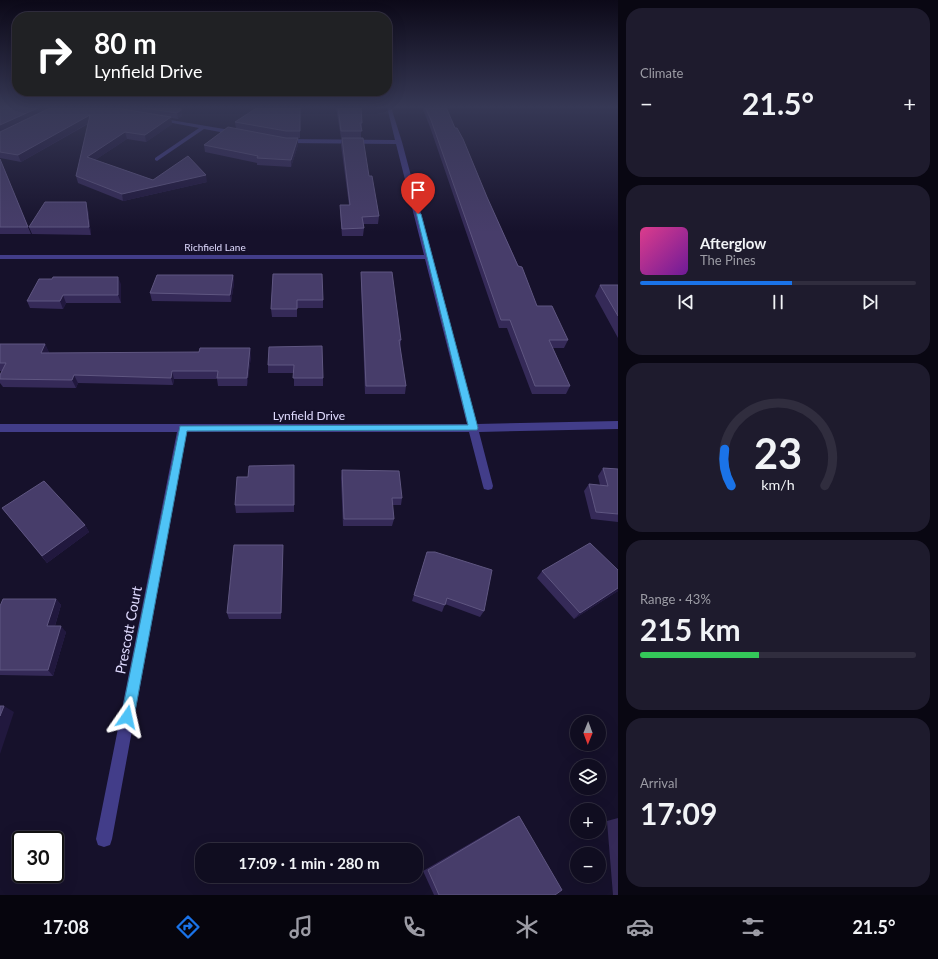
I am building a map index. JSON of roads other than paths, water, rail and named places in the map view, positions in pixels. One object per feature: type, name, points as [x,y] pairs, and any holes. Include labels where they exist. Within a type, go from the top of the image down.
[{"type":"street","points":[[157,159],[172,149]]},
{"type":"street","points":[[401,149],[488,486]]},
{"type":"street","name":"Richfield Lane","points":[[0,257],[429,257]]},
{"type":"street","name":"Lynfield Drive","points":[[0,428],[474,428],[618,425]]},
{"type":"street","name":"Prescott Court","points":[[104,839],[183,428]]}]
